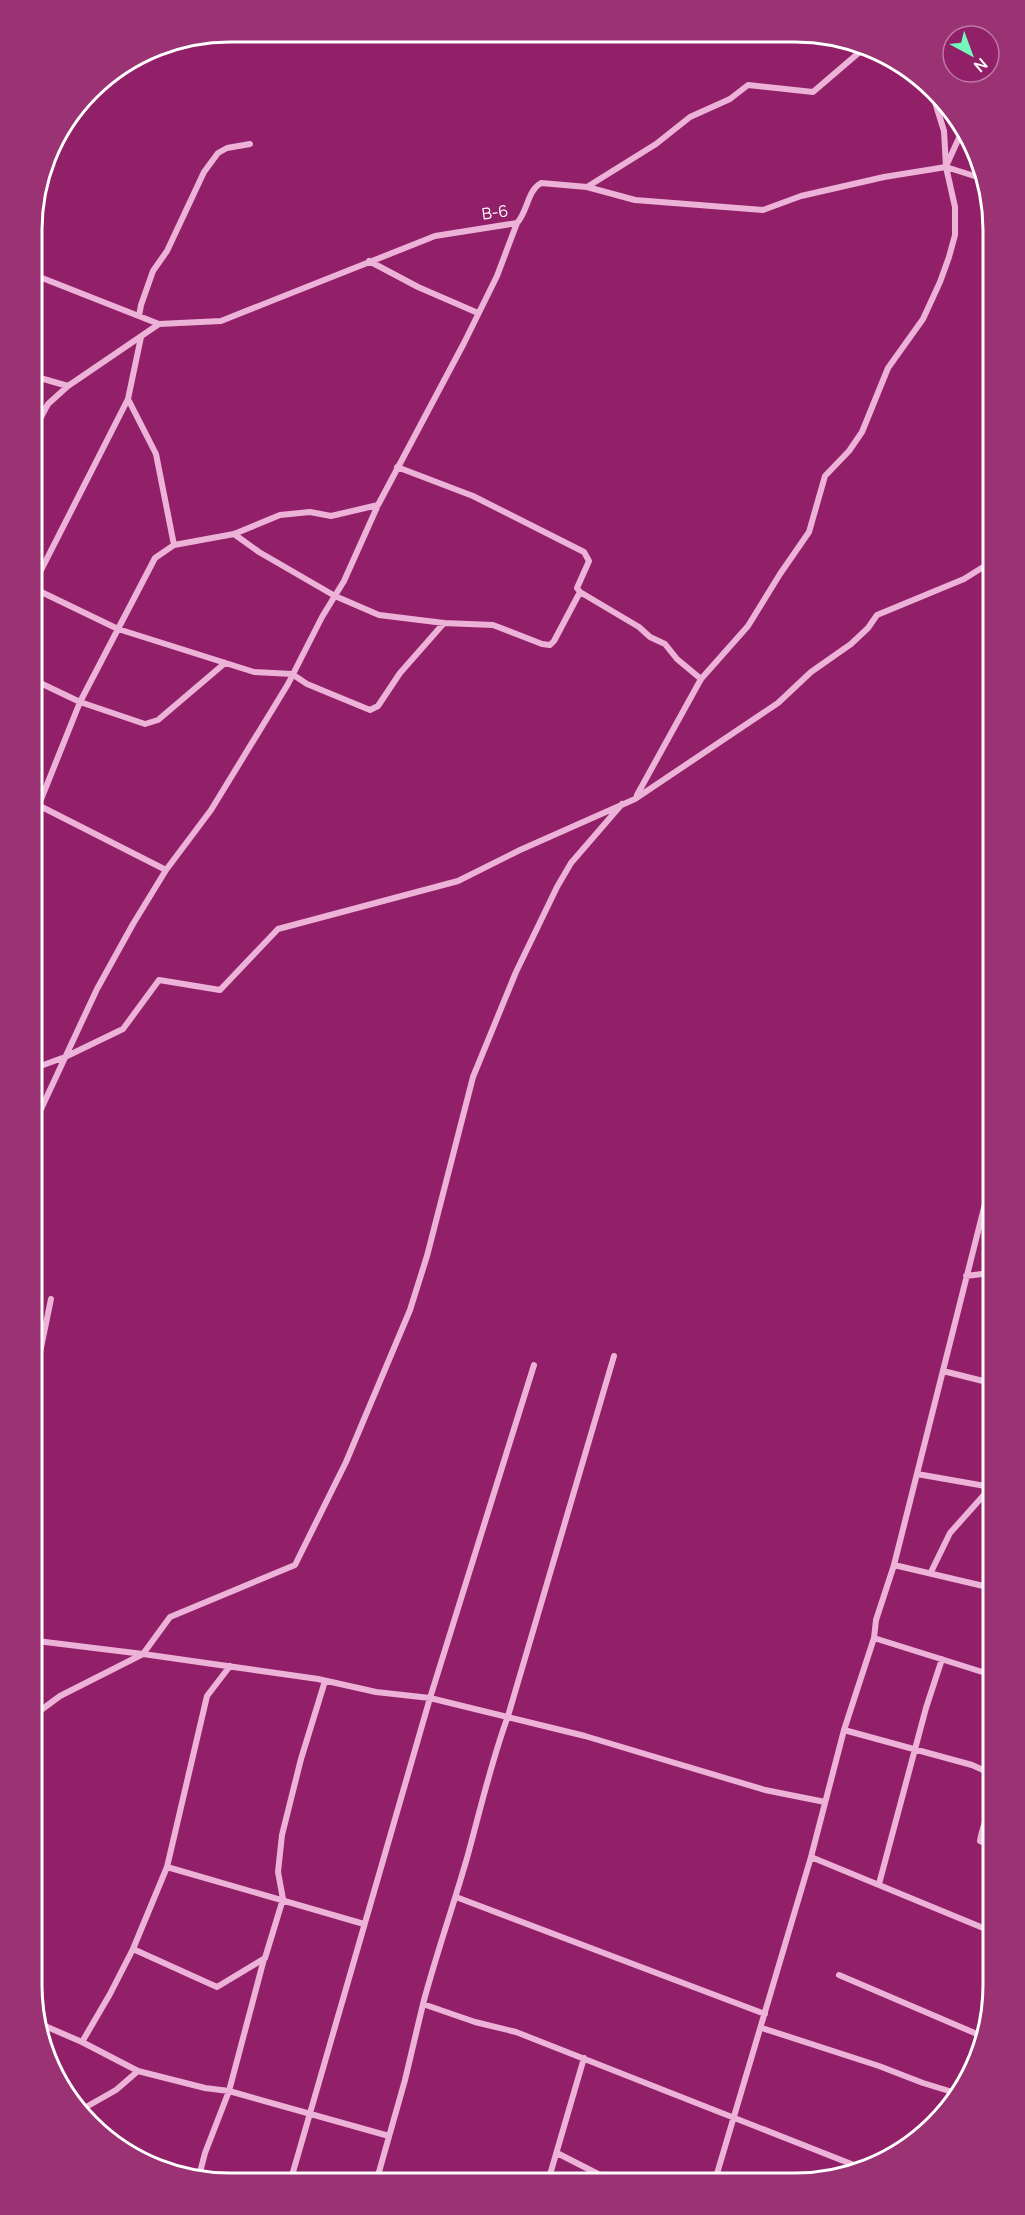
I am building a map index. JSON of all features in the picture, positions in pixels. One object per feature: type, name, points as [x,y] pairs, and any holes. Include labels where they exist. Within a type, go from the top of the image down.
[{"type":"street","points":[[587,187],[656,144],[690,117],[730,99],[748,85],[813,92],[858,53]]},
{"type":"street","points":[[635,799],[701,679],[748,626],[809,532],[825,476],[849,451],[862,432],[888,368],[924,319],[949,257],[955,235],[955,207],[946,167],[944,131],[937,107]]},
{"type":"street","points":[[946,167],[959,138]]},
{"type":"street","points":[[139,316],[153,271],[167,251],[204,172],[218,153],[227,148],[250,144]]},
{"type":"street","name":"B-6","points":[[159,324],[221,321],[435,236],[517,223],[522,217],[534,187],[541,183],[587,187],[635,200],[763,210],[801,196],[884,177],[946,167],[975,176]]},
{"type":"street","points":[[42,1107],[102,979],[133,924],[166,870],[211,810],[292,674],[335,596],[397,467],[497,276],[517,223]]},
{"type":"street","points":[[369,261],[418,287],[478,313]]},
{"type":"street","points":[[42,278],[159,324]]},
{"type":"street","points":[[42,415],[48,404],[68,386],[159,324]]},
{"type":"street","points":[[42,569],[128,399],[141,337]]},
{"type":"street","points":[[42,379],[68,386]]},
{"type":"street","points":[[128,399],[156,454],[174,545]]},
{"type":"street","points":[[397,467],[473,496],[584,552],[589,561],[577,588],[580,592],[639,627],[650,637],[665,644],[677,659],[701,679]]},
{"type":"street","points":[[42,790],[80,702],[155,558],[174,545],[234,534],[280,515],[310,512],[331,516],[378,505]]},
{"type":"street","points":[[234,534],[258,552],[335,596],[379,615],[444,623],[493,625],[542,644],[550,645],[580,592]]},
{"type":"street","points":[[42,1066],[65,1058],[123,1029],[159,980],[220,990],[278,929],[458,881],[520,850],[635,799],[778,703],[811,672],[851,644],[868,628],[877,615],[964,579],[983,567]]},
{"type":"street","points":[[42,591],[118,629],[254,672],[292,674],[307,684],[366,709],[374,710],[400,673],[444,623]]},
{"type":"street","points":[[42,684],[80,702],[150,724],[158,720],[225,663]]},
{"type":"street","points":[[42,1709],[60,1696],[143,1654],[170,1617],[295,1565],[346,1462],[410,1310],[427,1256],[473,1077],[516,972],[571,863],[622,804]]},
{"type":"street","points":[[42,807],[166,870]]},
{"type":"street","points":[[717,2173],[811,1857],[844,1730],[874,1638],[876,1620],[894,1565],[983,1211]]},
{"type":"street","points":[[966,1276],[983,1274]]},
{"type":"street","points":[[42,1343],[51,1299]]},
{"type":"street","points":[[379,2173],[405,2080],[432,1966],[456,1897],[498,1742],[508,1716],[614,1356]]},
{"type":"street","points":[[293,2173],[430,1698],[534,1365]]},
{"type":"street","points":[[944,1371],[983,1381]]},
{"type":"street","points":[[917,1474],[983,1486]]},
{"type":"street","points":[[931,1572],[950,1533],[983,1496]]},
{"type":"street","points":[[894,1565],[983,1586]]},
{"type":"street","points":[[874,1638],[983,1672]]},
{"type":"street","points":[[42,1642],[230,1666],[325,1681],[376,1692],[430,1698],[585,1736],[765,1790],[825,1802]]},
{"type":"street","points":[[879,1884],[926,1708],[942,1659]]},
{"type":"street","points":[[82,2042],[133,1949],[167,1867],[207,1696],[230,1666]]},
{"type":"street","points":[[201,2170],[229,2091],[264,1958],[283,1899],[278,1872],[282,1835],[301,1759],[325,1681]]},
{"type":"street","points":[[844,1730],[983,1770]]},
{"type":"street","points":[[811,1857],[983,1928]]},
{"type":"street","points":[[167,1867],[364,1924]]},
{"type":"street","points":[[456,1897],[765,2014]]},
{"type":"street","points":[[133,1949],[217,1987],[264,1958]]},
{"type":"street","points":[[839,1975],[977,2034]]},
{"type":"street","points":[[423,2004],[475,2022],[516,2032],[852,2164]]},
{"type":"street","points":[[47,2027],[138,2071],[205,2088],[229,2091],[389,2136]]},
{"type":"street","points":[[762,2028],[949,2091]]},
{"type":"street","points":[[550,2173],[584,2058]]},
{"type":"street","points":[[87,2106],[116,2090],[138,2071]]},
{"type":"street","points":[[556,2153],[596,2173]]}]
